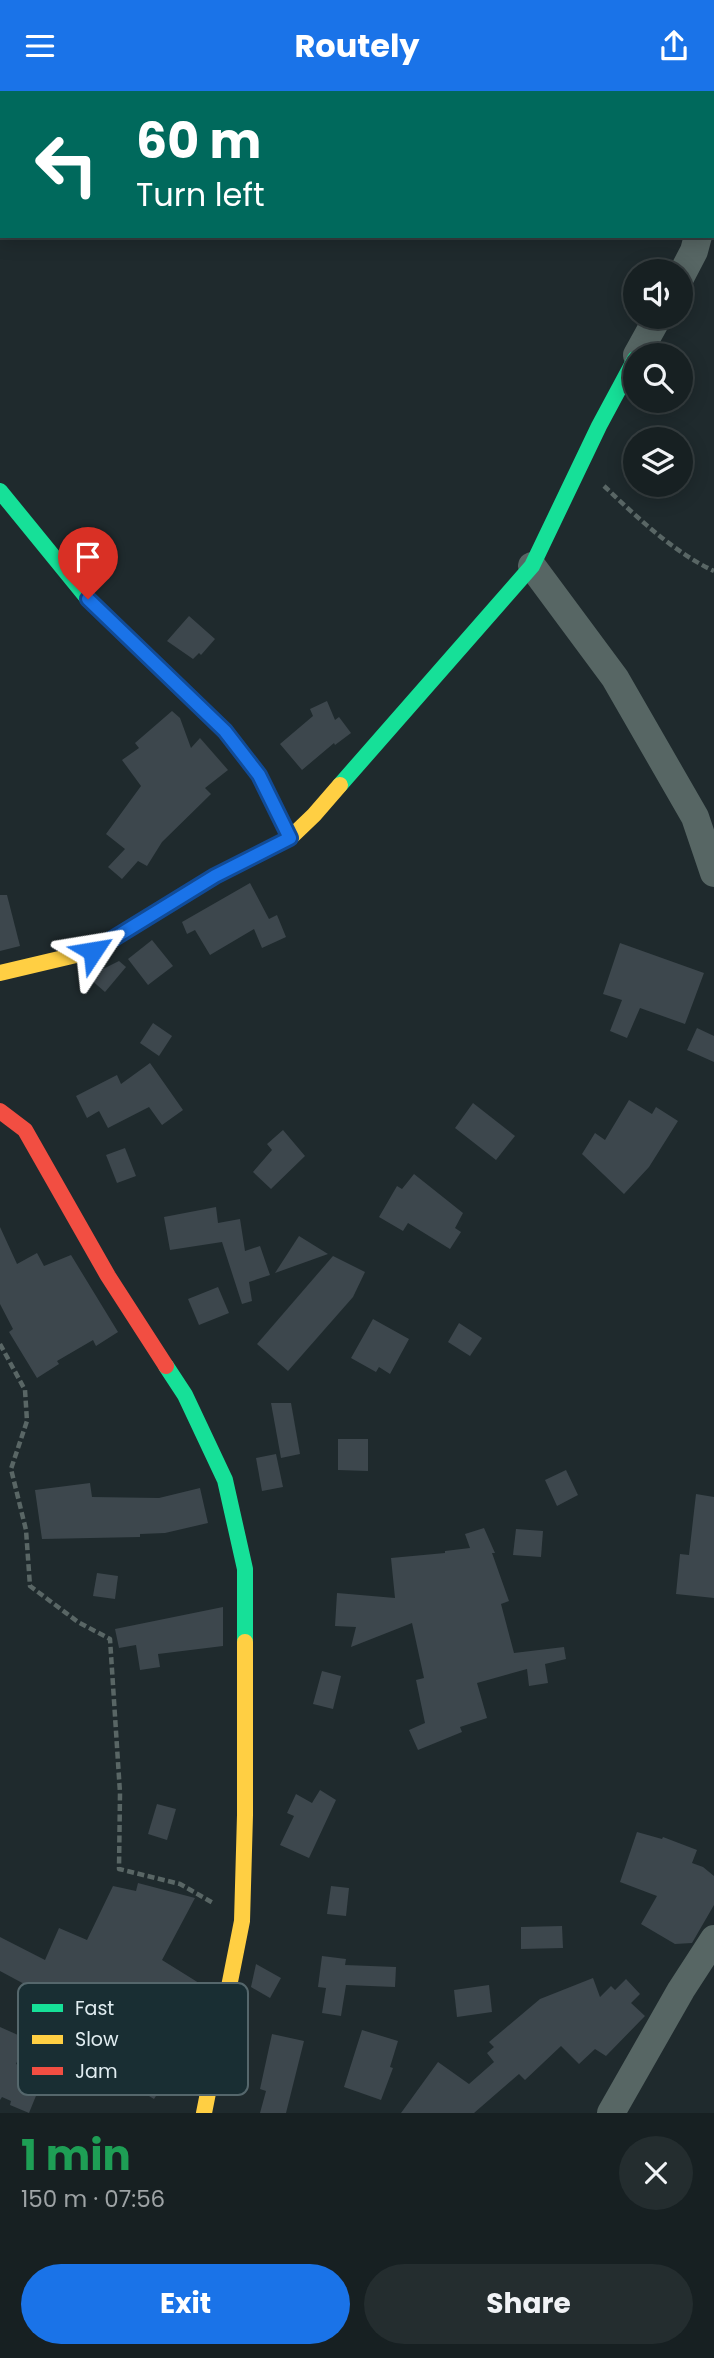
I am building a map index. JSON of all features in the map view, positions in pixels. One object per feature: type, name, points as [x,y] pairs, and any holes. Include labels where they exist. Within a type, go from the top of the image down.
[{"type":"street","points":[[690,259],[697,238]]},
{"type":"street","points":[[0,973],[93,951],[215,876],[290,838],[314,815],[531,566],[580,463],[623,382]]},
{"type":"street","points":[[0,491],[88,599],[225,731],[259,775],[290,838]]},
{"type":"street","points":[[531,566],[615,678],[695,817],[714,873]]},
{"type":"street","points":[[0,1111],[24,1130],[108,1276],[185,1395],[225,1480],[245,1569],[242,1921],[230,1983]]},
{"type":"street","points":[[611,2113],[681,1990],[714,1939]]},
{"type":"street","points":[[204,2113],[208,2095]]},
{"type":"path","points":[[580,463],[640,519],[699,564],[714,571]]},
{"type":"path","points":[[0,1344],[25,1390],[27,1421],[11,1469],[26,1529],[30,1586],[78,1622],[110,1639],[120,1793],[119,1869],[180,1884],[242,1921]]},
{"type":"building","points":[[189,616],[215,639],[201,655],[199,653],[193,659],[167,641]]},
{"type":"building","points":[[327,701],[335,720],[339,717],[351,733],[335,745],[334,743],[302,770],[280,744],[313,716],[310,709]]},
{"type":"building","points":[[172,711],[180,718],[191,748],[200,738],[228,770],[205,788],[211,794],[162,842],[147,866],[138,861],[122,879],[108,867],[125,849],[106,834],[141,786],[122,760],[139,748],[135,743]]},
{"type":"building","points":[[250,883],[269,919],[277,915],[286,937],[262,948],[254,929],[210,955],[195,930],[187,934],[182,922]]},
{"type":"building","points":[[0,895],[7,895],[20,946],[0,951]]},
{"type":"building","points":[[152,940],[173,966],[148,985],[128,959]]},
{"type":"building","points":[[620,943],[704,973],[685,1024],[640,1008],[627,1038],[610,1031],[622,1000],[603,994]]},
{"type":"building","points":[[119,961],[126,967],[105,992],[89,978],[93,974]]},
{"type":"building","points":[[153,1023],[172,1036],[159,1056],[140,1043]]},
{"type":"building","points":[[697,1028],[714,1036],[714,1062],[687,1050]]},
{"type":"building","points":[[150,1063],[183,1110],[162,1125],[149,1107],[108,1128],[99,1111],[87,1118],[76,1096],[117,1075],[121,1084]]},
{"type":"building","points":[[629,1100],[652,1114],[656,1107],[678,1121],[649,1167],[624,1194],[582,1154],[595,1133],[605,1140]]},
{"type":"building","points":[[473,1103],[515,1136],[496,1160],[455,1128]]},
{"type":"building","points":[[283,1130],[305,1156],[271,1189],[253,1172],[272,1150],[267,1144]]},
{"type":"building","points":[[125,1148],[136,1176],[117,1183],[106,1155]]},
{"type":"building","points":[[414,1174],[463,1213],[455,1228],[461,1232],[450,1249],[408,1223],[403,1231],[379,1217],[397,1186],[402,1189]]},
{"type":"building","points":[[216,1207],[218,1223],[240,1219],[245,1251],[260,1246],[270,1275],[249,1282],[252,1301],[242,1304],[222,1242],[170,1250],[164,1217]]},
{"type":"building","points":[[0,1227],[17,1264],[37,1253],[44,1266],[71,1255],[118,1332],[96,1346],[93,1340],[57,1361],[59,1364],[37,1378],[9,1332],[13,1329],[0,1304]]},
{"type":"building","points":[[299,1236],[328,1254],[275,1273]]},
{"type":"building","points":[[333,1256],[365,1272],[353,1297],[288,1371],[257,1344]]},
{"type":"building","points":[[218,1287],[229,1313],[199,1325],[188,1299]]},
{"type":"building","points":[[373,1319],[409,1339],[390,1374],[379,1367],[376,1372],[351,1358]]},
{"type":"building","points":[[459,1323],[482,1338],[470,1356],[448,1342]]},
{"type":"building","points":[[271,1403],[291,1403],[300,1454],[281,1458]]},
{"type":"building","points":[[338,1439],[368,1439],[368,1471],[338,1470]]},
{"type":"building","points":[[276,1454],[283,1487],[262,1491],[256,1458]]},
{"type":"building","points":[[566,1470],[578,1495],[557,1506],[545,1480]]},
{"type":"building","points":[[90,1483],[92,1497],[159,1498],[200,1488],[208,1523],[165,1533],[140,1534],[140,1537],[42,1539],[35,1490]]},
{"type":"building","points":[[696,1494],[714,1497],[714,1598],[676,1594],[680,1554],[689,1555]]},
{"type":"building","points":[[484,1528],[495,1553],[492,1553],[509,1601],[501,1604],[514,1653],[564,1647],[566,1659],[545,1664],[548,1683],[529,1686],[527,1669],[477,1683],[487,1718],[460,1727],[462,1732],[418,1750],[409,1730],[425,1723],[416,1680],[424,1678],[412,1623],[351,1647],[356,1627],[335,1626],[337,1593],[395,1598],[391,1558],[470,1548],[465,1534]]},
{"type":"building","points":[[516,1529],[543,1531],[541,1557],[513,1555]]},
{"type":"building","points":[[97,1573],[118,1576],[115,1599],[93,1596]]},
{"type":"building","points":[[223,1607],[223,1646],[158,1654],[160,1667],[140,1670],[136,1645],[119,1648],[115,1629]]},
{"type":"building","points":[[322,1671],[341,1676],[333,1709],[313,1704]]},
{"type":"building","points":[[320,1790],[336,1800],[309,1858],[280,1845],[294,1816],[287,1813],[296,1794],[312,1803]]},
{"type":"building","points":[[157,1804],[176,1809],[167,1840],[148,1834]]},
{"type":"building","points":[[637,1832],[662,1839],[663,1837],[697,1850],[692,1863],[703,1867],[714,1876],[714,1905],[692,1943],[675,1944],[641,1924],[657,1896],[620,1882]]},
{"type":"building","points":[[138,1883],[195,1898],[162,1960],[199,1983],[22,1983],[0,1971],[0,1937],[45,1960],[59,1928],[87,1940],[113,1886],[136,1891]]},
{"type":"building","points":[[331,1886],[349,1888],[346,1916],[327,1914]]},
{"type":"building","points":[[562,1926],[563,1948],[521,1949],[521,1927]]},
{"type":"building","points":[[322,1956],[346,1959],[345,1965],[396,1967],[395,1987],[346,1985],[341,2016],[322,2013],[326,1988],[318,1987]]},
{"type":"building","points":[[256,1964],[281,1978],[270,1998],[251,1987]]},
{"type":"building","points":[[593,1978],[600,1997],[611,1986],[615,1990],[626,1979],[640,1994],[631,2003],[645,2016],[606,2056],[595,2049],[579,2064],[561,2046],[525,2080],[519,2074],[474,2113],[401,2113],[438,2062],[469,2084],[494,2062],[487,2053],[494,2047],[489,2042],[540,1999]]},
{"type":"building","points":[[489,1985],[492,2012],[457,2017],[454,1990]]},
{"type":"building","points":[[0,2027],[18,2035],[18,2095],[36,2095],[29,2113],[10,2105],[11,2101],[2,2097],[0,2100]]},
{"type":"building","points":[[362,2030],[398,2041],[390,2067],[393,2068],[381,2100],[344,2087]]},
{"type":"building","points":[[272,2034],[304,2041],[286,2113],[260,2113],[266,2091],[260,2089]]},
{"type":"traffic: fast","points":[[340,785],[532,566],[623,381]]},
{"type":"traffic: fast","points":[[0,491],[88,599],[225,731],[259,775],[290,838]]},
{"type":"traffic: fast","points":[[166,1366],[185,1395],[225,1480],[245,1569],[245,1642]]},
{"type":"traffic: slow","points":[[0,973],[93,951],[215,876],[290,838],[340,785]]},
{"type":"traffic: slow","points":[[230,1983],[242,1921],[245,1642]]},
{"type":"traffic: slow","points":[[204,2113],[208,2095]]},
{"type":"traffic: jam","points":[[0,1111],[25,1130],[108,1276],[166,1366]]},
{"type":"route","points":[[88,599],[225,731],[259,775],[290,838],[215,876],[93,951]]}]
